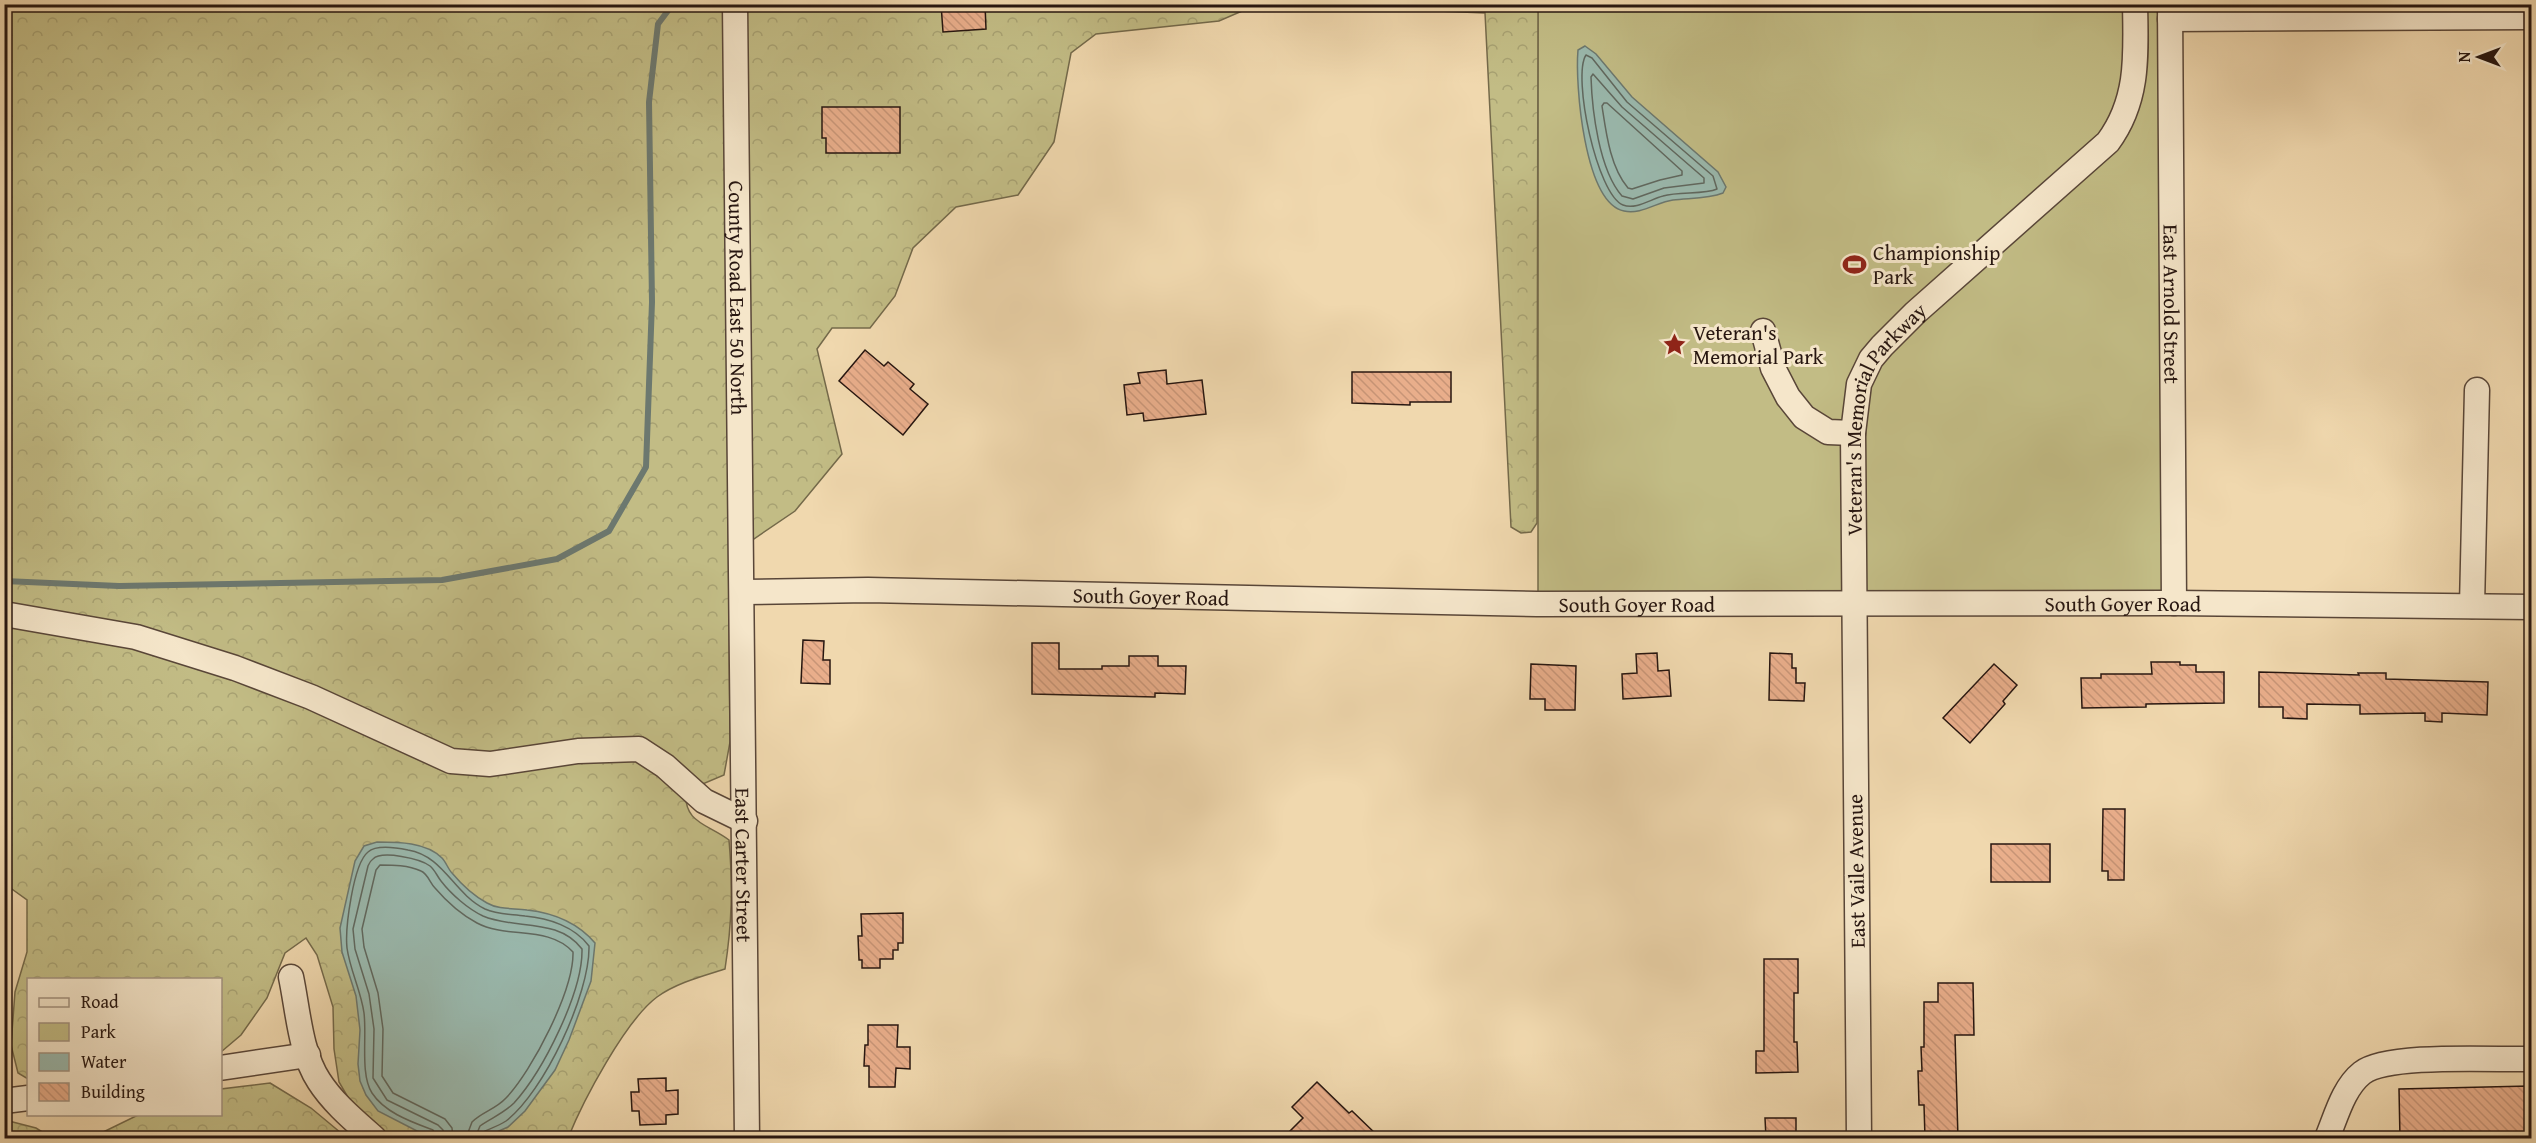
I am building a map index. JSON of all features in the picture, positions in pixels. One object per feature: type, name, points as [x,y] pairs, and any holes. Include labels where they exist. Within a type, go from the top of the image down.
[{"type":"street","name":"County Road East 50 North","points":[[735,4],[743,592]]},
{"type":"street","name":"Veteran's Memorial Parkway","points":[[1853,603],[1853,433],[1859,384],[1871,359],[1915,313],[2108,142],[2115,133],[2128,107],[2132,91],[2135,69],[2135,4]]},
{"type":"street","points":[[2170,12],[2532,17]]},
{"type":"street","name":"East Arnold Street","points":[[2170,12],[2174,603]]},
{"type":"street","points":[[1763,331],[1773,368],[1788,397],[1804,417],[1828,432],[1853,433]]},
{"type":"street","points":[[2472,606],[2477,390]]},
{"type":"street","name":"South Goyer Road","points":[[743,592],[880,591],[1538,604],[2174,603],[2532,607]]},
{"type":"street","name":"East Carter Street","points":[[743,592],[747,1138]]},
{"type":"street","name":"East Vaile Avenue","points":[[1853,603],[1859,1138]]},
{"type":"street","points":[[4,614],[136,637],[235,668],[311,697],[451,761],[490,764],[578,751],[639,749],[665,766],[704,801],[745,821]]},
{"type":"street","points":[[291,977],[308,1055],[319,1081],[350,1117],[374,1138]]},
{"type":"street","points":[[222,1068],[308,1055]]},
{"type":"street","points":[[2327,1138],[2346,1093],[2361,1074],[2376,1065],[2404,1060],[2532,1059]]},
{"type":"street","points":[[4,1101],[27,1098]]},
{"type":"green space","points":[[5,5],[724,5],[730,742],[724,775],[686,791],[686,802],[688,810],[698,822],[729,840],[731,904],[725,969],[673,988],[657,997],[645,1008],[606,1063],[568,1138],[391,1138],[360,1118],[339,1082],[334,1049],[333,1007],[317,955],[306,938],[285,953],[267,998],[241,1035],[222,1051],[222,978],[27,978],[27,1078],[18,1073],[11,1045],[15,992],[27,952],[27,900],[9,887],[5,888]]},
{"type":"green space","points":[[735,5],[1256,5],[1219,21],[1096,34],[1071,53],[1054,142],[1018,195],[956,207],[913,248],[895,296],[870,328],[832,328],[817,349],[842,454],[795,511],[742,547]]},
{"type":"green space","points":[[1294,5],[1538,5],[1537,523],[1531,532],[1521,533],[1511,527],[1485,13]]},
{"type":"green space","name":"Championship Park","points":[[1538,5],[2170,5],[2174,603],[1538,604]]},
{"type":"green space","points":[[270,1083],[311,1108],[347,1138],[91,1138],[136,1116],[222,1116],[222,1089]]},
{"type":"green space","points":[[5,1120],[36,1128],[52,1138],[5,1138]]},
{"type":"water","points":[[1585,46],[1596,54],[1632,97],[1718,172],[1726,187],[1723,193],[1667,201],[1630,212],[1610,203],[1591,165],[1585,140],[1577,66],[1578,50]]},
{"type":"water","points":[[377,842],[411,844],[428,849],[442,858],[464,886],[487,903],[502,908],[537,911],[556,916],[581,930],[595,943],[591,981],[555,1070],[525,1111],[508,1127],[483,1138],[438,1138],[417,1131],[378,1111],[366,1095],[360,1081],[358,1064],[360,1030],[356,996],[342,952],[340,928],[355,861],[364,846]]},
{"type":"building","points":[[941,4],[985,4],[986,29],[943,32]]},
{"type":"building","points":[[822,107],[900,107],[900,153],[826,153],[826,138],[822,138]]},
{"type":"building","points":[[865,350],[884,366],[888,362],[914,384],[910,389],[928,404],[903,435],[839,381]]},
{"type":"building","points":[[1166,370],[1167,384],[1202,380],[1206,414],[1144,421],[1143,413],[1127,415],[1124,385],[1140,383],[1138,373]]},
{"type":"building","points":[[1352,372],[1451,372],[1451,402],[1410,402],[1410,405],[1352,403]]},
{"type":"building","points":[[803,640],[824,641],[823,660],[830,660],[830,684],[801,683]]},
{"type":"building","points":[[1032,643],[1059,643],[1059,669],[1102,669],[1102,666],[1129,666],[1129,656],[1158,656],[1158,666],[1186,666],[1185,694],[1155,693],[1155,697],[1032,694]]},
{"type":"building","points":[[1657,653],[1658,671],[1669,670],[1671,696],[1623,699],[1622,674],[1637,673],[1636,654]]},
{"type":"building","points":[[1770,653],[1792,654],[1792,668],[1796,668],[1796,683],[1805,683],[1804,701],[1769,700]]},
{"type":"building","points":[[2151,662],[2180,662],[2180,665],[2196,665],[2196,672],[2224,672],[2224,703],[2082,708],[2081,678],[2101,678],[2101,674],[2152,674]]},
{"type":"building","points":[[1531,664],[1576,666],[1575,710],[1545,710],[1545,699],[1530,699]]},
{"type":"building","points":[[1994,664],[2017,685],[2003,701],[2005,704],[1970,743],[1943,718]]},
{"type":"building","points":[[2259,672],[2359,675],[2358,673],[2386,673],[2386,679],[2488,682],[2487,715],[2442,713],[2442,722],[2425,721],[2425,713],[2360,714],[2360,705],[2307,704],[2307,719],[2283,718],[2283,707],[2259,707]]},
{"type":"building","points":[[2103,809],[2125,809],[2124,880],[2108,880],[2108,871],[2102,871]]},
{"type":"building","points":[[1991,844],[2050,844],[2050,882],[1991,882]]},
{"type":"building","points":[[903,913],[903,943],[898,943],[898,950],[893,950],[893,959],[880,959],[880,968],[862,968],[862,960],[859,960],[858,936],[862,936],[861,914]]},
{"type":"building","points":[[1764,959],[1798,959],[1798,993],[1794,993],[1794,1042],[1797,1042],[1798,1072],[1756,1073],[1756,1051],[1764,1051]]},
{"type":"building","points":[[1938,983],[1973,983],[1974,1035],[1955,1035],[1958,1138],[1925,1138],[1924,1105],[1919,1105],[1918,1071],[1922,1071],[1924,1002],[1938,1002]]},
{"type":"building","points":[[868,1025],[898,1025],[897,1047],[910,1047],[910,1069],[896,1068],[895,1087],[869,1087],[869,1066],[864,1066],[865,1045],[868,1045]]},
{"type":"building","points":[[666,1078],[666,1091],[678,1090],[678,1114],[666,1115],[666,1124],[640,1125],[639,1111],[632,1111],[631,1092],[639,1092],[638,1079]]},
{"type":"building","points":[[1317,1082],[1349,1113],[1352,1111],[1380,1138],[1283,1138],[1303,1118],[1292,1107]]},
{"type":"building","points":[[2529,1086],[2529,1097],[2532,1097],[2532,1138],[2400,1138],[2399,1089]]},
{"type":"building","points":[[1765,1118],[1796,1118],[1796,1138],[1766,1138]]},
{"type":"waterway","points":[[4,581],[119,586],[442,580],[557,559],[609,531],[646,467],[652,302],[649,102],[658,24],[673,4]]},
{"type":"place","name":"Championship Park","points":[[1855,264]]},
{"type":"place","name":"Veteran's Memorial Park","points":[[1675,344]]}]
